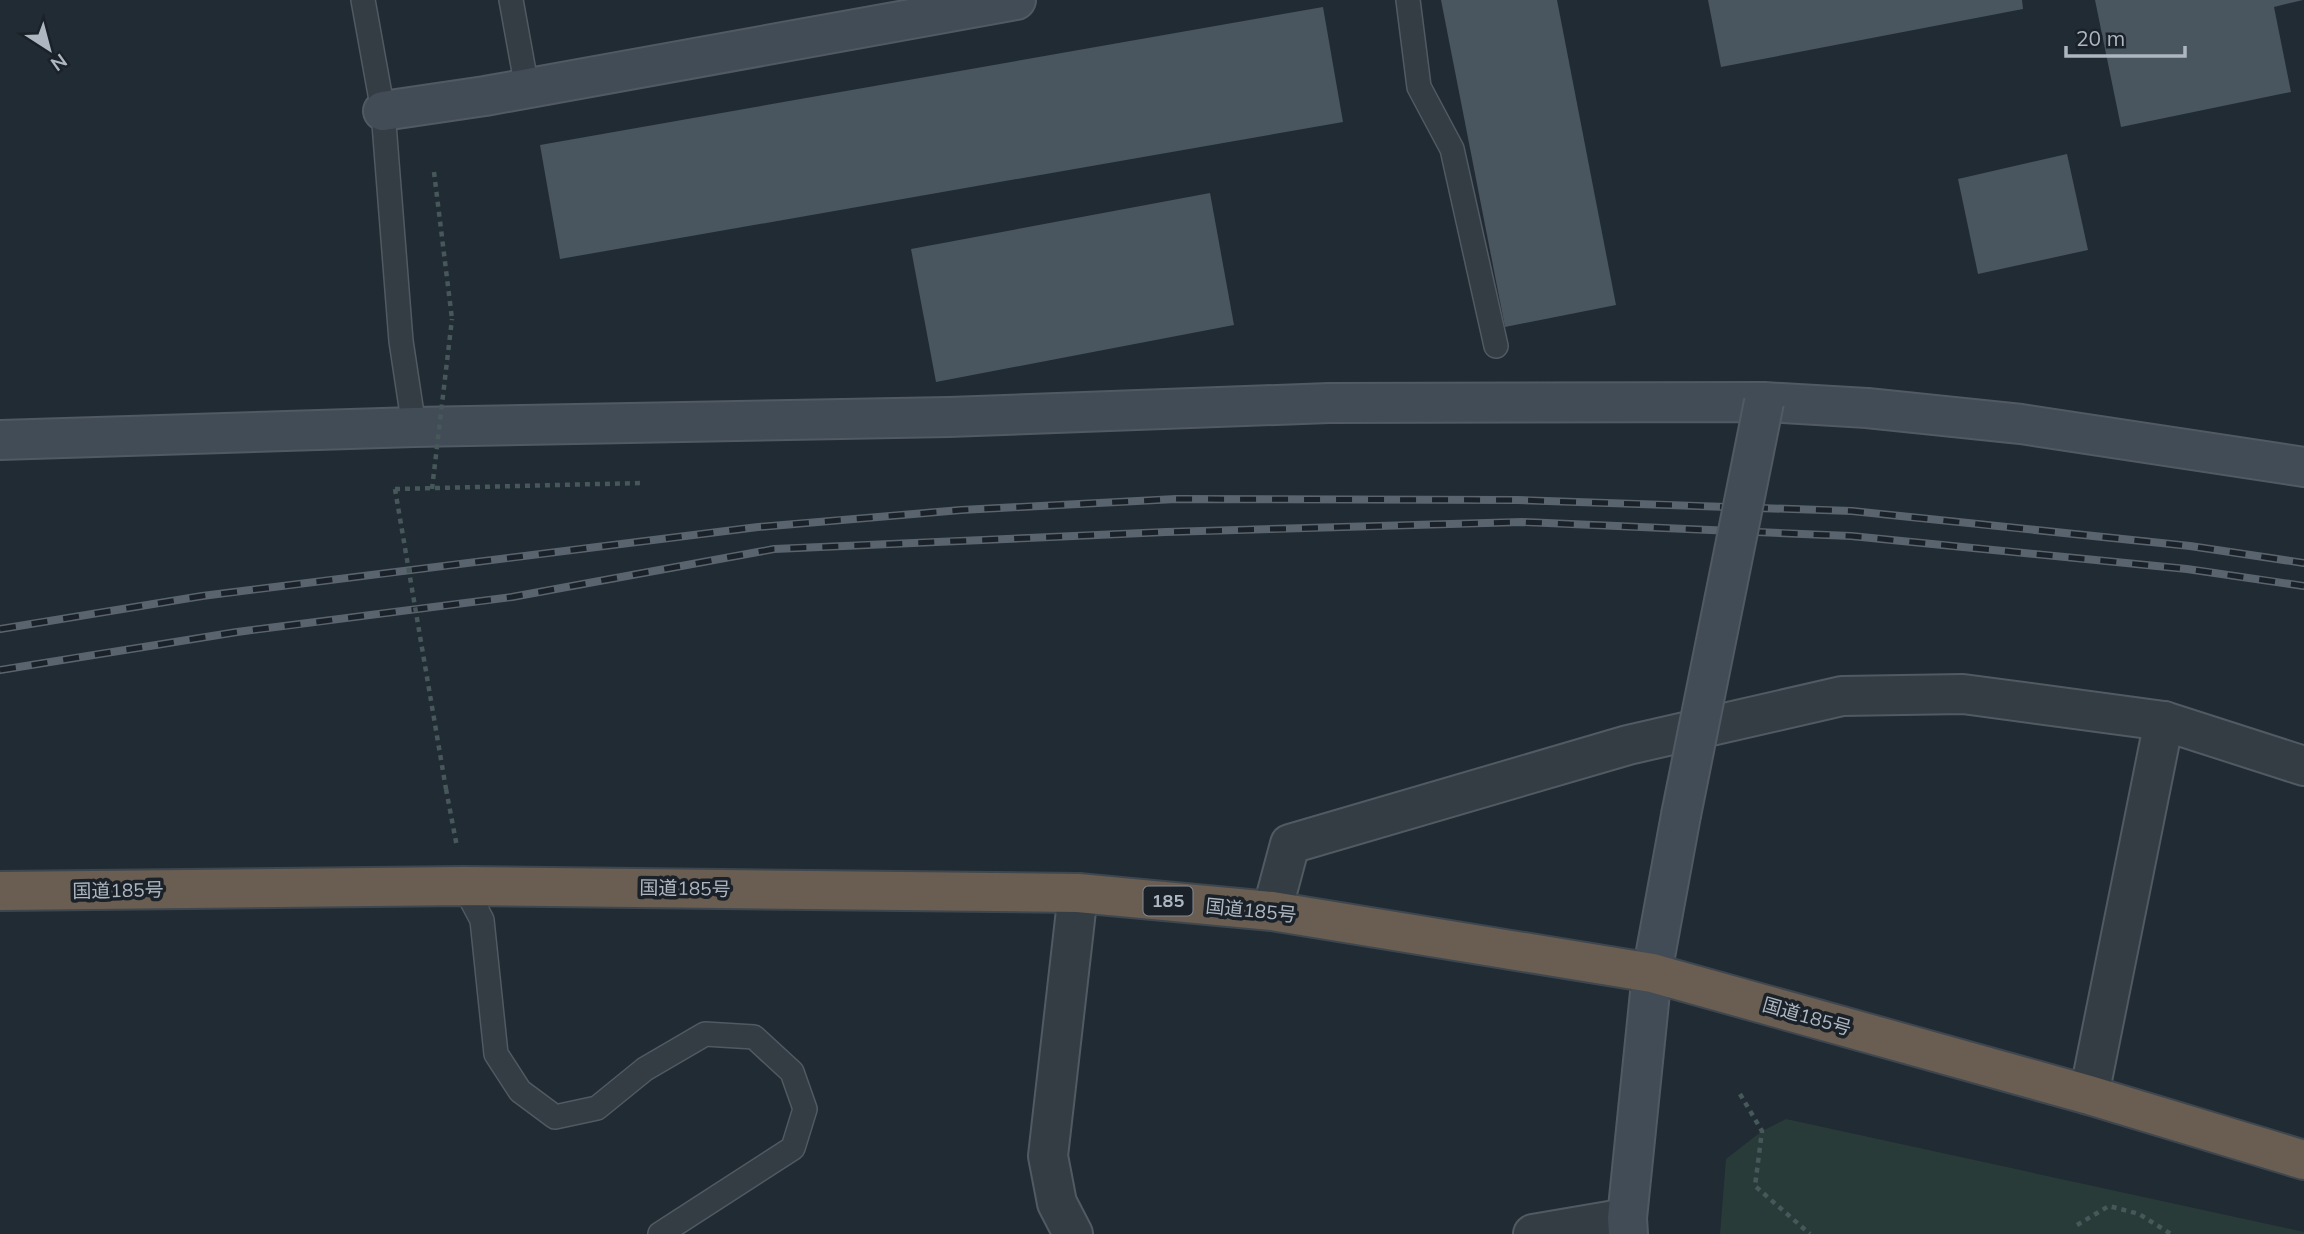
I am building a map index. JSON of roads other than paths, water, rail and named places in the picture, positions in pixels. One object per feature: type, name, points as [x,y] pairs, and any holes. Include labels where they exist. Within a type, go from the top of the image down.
[{"type":"highway","name":"国道185号","points":[[0,891],[464,886],[1078,893],[1272,911],[1652,973],[2088,1095],[2304,1160]]},
{"type":"street","points":[[383,111],[527,88],[1016,0]]},
{"type":"street","points":[[0,440],[414,427],[949,418],[1434,401],[1764,402],[1867,408],[2021,424],[2304,467]]},
{"type":"street","points":[[1533,1234],[1627,1226],[1652,973],[1764,402]]},
{"type":"street","points":[[1272,911],[1290,844],[1628,745],[1842,696],[1963,694],[2164,721],[2304,766]]},
{"type":"street","points":[[2088,1095],[2164,721]]},
{"type":"street","points":[[1073,1234],[1057,1203],[1048,1156],[1078,893]]},
{"type":"lane","points":[[363,0],[383,111],[401,341],[414,427]]},
{"type":"lane","points":[[512,0],[527,88]]},
{"type":"lane","points":[[1408,0],[1419,87],[1452,149],[1496,346]]},
{"type":"lane","points":[[464,886],[482,920],[496,1054],[520,1091],[555,1117],[597,1108],[645,1069],[705,1034],[754,1037],[792,1072],[805,1109],[793,1148],[660,1234]]},
{"type":"railway","points":[[0,629],[202,596],[758,527],[961,510],[1176,499],[1517,500],[1852,511],[2190,546],[2304,563]]},
{"type":"railway","points":[[0,670],[237,632],[512,597],[774,549],[1166,532],[1522,522],[1851,536],[2187,569],[2304,586]]}]
